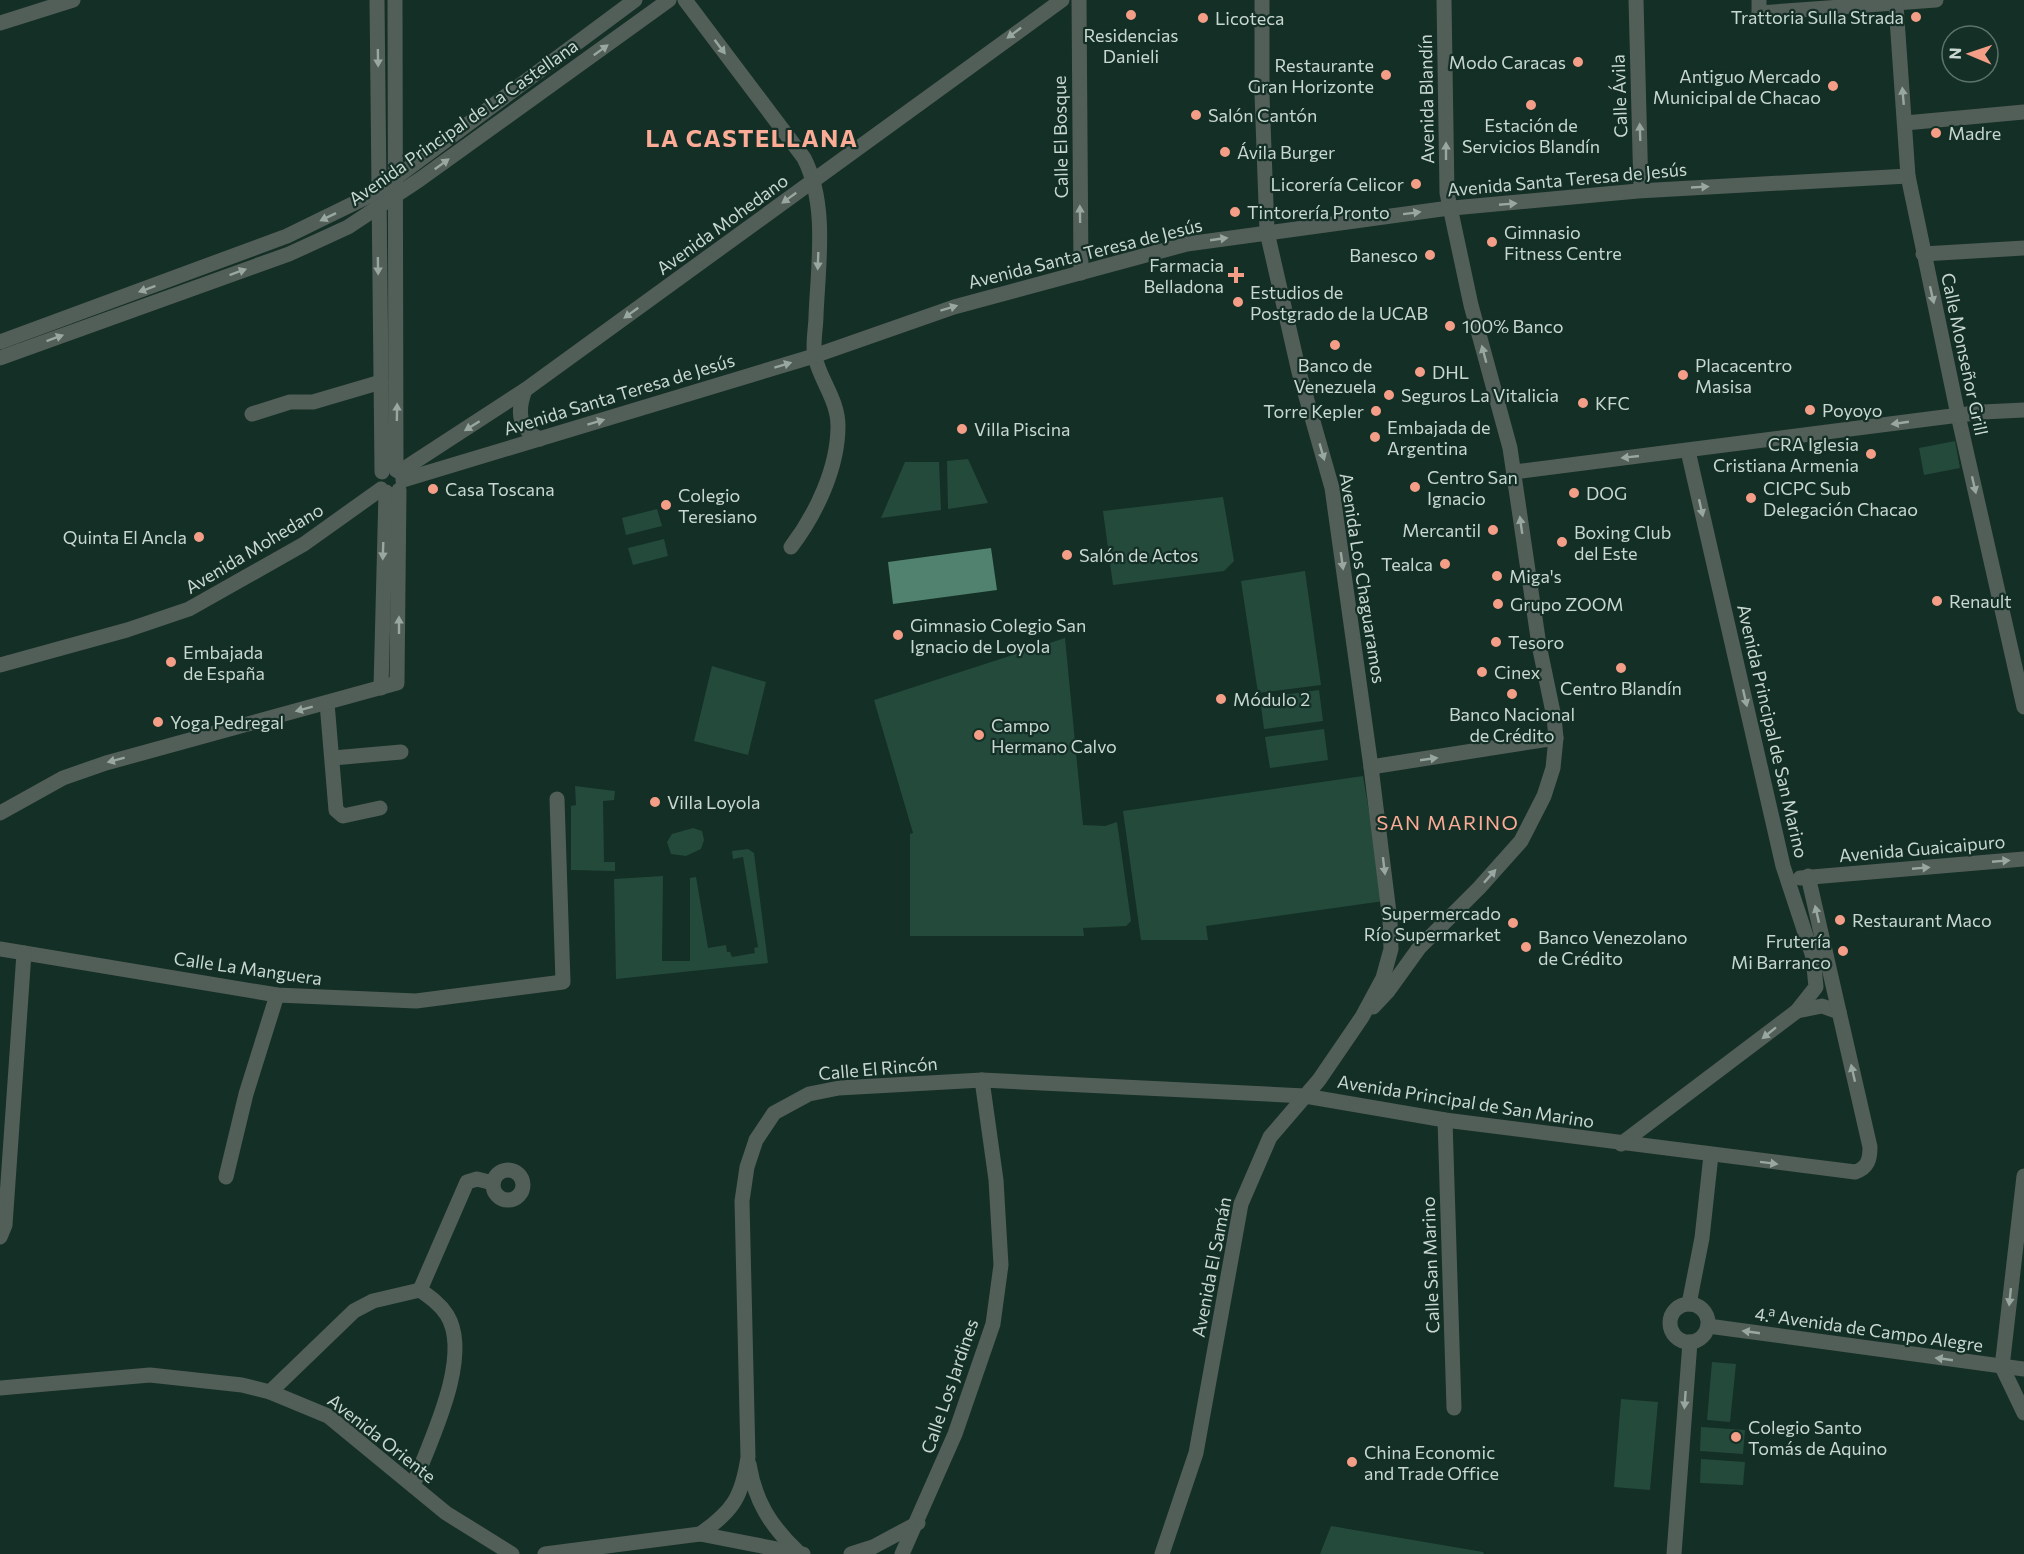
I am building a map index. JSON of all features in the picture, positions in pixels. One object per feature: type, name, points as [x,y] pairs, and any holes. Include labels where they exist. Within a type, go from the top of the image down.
[{"type":"street","points":[[0,23],[24,6],[73,0]]},
{"type":"street","points":[[377,0],[381,382],[392,481],[381,688]]},
{"type":"street","points":[[0,813],[63,778],[106,763],[397,683],[392,481],[395,0]]},
{"type":"street","name":"Avenida Principal de La Castellana","points":[[0,342],[287,236],[379,189],[635,0]]},
{"type":"street","name":"Avenida Principal de La Castellana","points":[[0,358],[289,254],[348,226],[379,208],[669,0]]},
{"type":"street","points":[[685,0],[804,158],[812,182],[819,226],[814,356],[836,413],[836,440],[821,499],[809,523],[791,547]]},
{"type":"street","name":"Avenida Mohedano","points":[[0,665],[127,630],[189,609],[304,544],[525,390],[1062,0]]},
{"type":"street","name":"Calle El Bosque","points":[[1079,0],[1081,273]]},
{"type":"street","name":"Avenida Los Chaguaramos","points":[[1262,0],[1262,94],[1267,232],[1299,372],[1332,488],[1390,921],[1391,949],[1383,978],[1362,1017]]},
{"type":"street","name":"Avenida Blandín","points":[[1362,1017],[1388,991],[1419,948],[1479,888],[1521,841],[1544,796],[1553,768],[1556,738],[1528,578],[1514,472],[1450,209],[1446,177],[1444,0]]},
{"type":"street","name":"Calle Ávila","points":[[1636,0],[1641,190]]},
{"type":"street","points":[[1759,6],[1896,5],[1936,0]]},
{"type":"street","name":"Calle Monseñor Grill","points":[[1896,5],[1908,176],[1958,416],[2024,707]]},
{"type":"street","points":[[1905,123],[2024,112]]},
{"type":"street","name":"Avenida Santa Teresa de Jesús","points":[[392,481],[814,356],[954,307],[1187,244],[1450,209],[1641,190],[1908,176]]},
{"type":"street","points":[[1923,254],[2024,248]]},
{"type":"street","points":[[252,414],[290,402],[313,402],[381,382]]},
{"type":"street","points":[[525,390],[519,404],[519,417],[529,434],[540,439]]},
{"type":"street","points":[[1514,472],[1958,416],[2024,410]]},
{"type":"street","name":"Avenida Principal de San Marino","points":[[1622,1144],[1797,1011],[1813,993],[1816,980],[1808,936],[1788,879],[1688,451]]},
{"type":"street","points":[[327,703],[336,810],[343,816],[380,808]]},
{"type":"street","points":[[1371,767],[1556,738]]},
{"type":"street","points":[[333,758],[401,752]]},
{"type":"street","name":"Calle La Manguera","points":[[0,949],[277,995],[416,1001],[563,982],[557,799]]},
{"type":"street","name":"Avenida Guaicaipuro","points":[[1788,879],[2024,859]]},
{"type":"street","name":"Avenida Principal de San Marino","points":[[1305,1096],[1445,1120],[1855,1172],[1865,1166],[1870,1158],[1870,1147],[1808,876]]},
{"type":"street","points":[[1391,949],[1408,951],[1419,948]]},
{"type":"street","points":[[0,1237],[5,1225],[24,953]]},
{"type":"street","points":[[226,1177],[246,1094],[277,995]]},
{"type":"street","points":[[1797,1011],[1822,1006],[1839,1012]]},
{"type":"street","name":"Avenida El Samán","points":[[1162,1554],[1196,1453],[1241,1204],[1270,1137],[1305,1096],[1362,1017]]},
{"type":"street","name":"Calle El Rincón","points":[[800,1552],[769,1522],[759,1504],[748,1457],[742,1202],[747,1167],[756,1140],[774,1113],[809,1094],[839,1088],[982,1080],[1305,1096]]},
{"type":"street","name":"Calle Los Jardines","points":[[902,1554],[918,1523],[977,1373],[993,1324],[1001,1265],[996,1180],[982,1080]]},
{"type":"street","name":"Calle San Marino","points":[[1445,1120],[1454,1408]]},
{"type":"street","points":[[1689,1304],[1702,1238],[1711,1155]]},
{"type":"street","points":[[2024,1176],[2002,1367],[2024,1413]]},
{"type":"street","points":[[420,1290],[467,1182],[477,1179],[493,1183]]},
{"type":"street","points":[[270,1392],[354,1311],[373,1301],[420,1290],[436,1301],[448,1316],[457,1355],[447,1396],[413,1486]]},
{"type":"street","points":[[1689,1304],[1704,1310],[1708,1326],[1704,1335],[1690,1342],[1674,1334],[1670,1323],[1678,1307],[1689,1304]]},
{"type":"street","name":"4.ª Avenida de Campo Alegre","points":[[1708,1326],[2024,1369]]},
{"type":"street","points":[[1674,1554],[1690,1342]]},
{"type":"street","name":"Avenida Oriente","points":[[0,1388],[150,1375],[242,1385],[270,1392],[328,1416],[446,1513],[512,1554]]},
{"type":"street","name":"Calle El Rincón","points":[[700,1533],[723,1517],[733,1505],[741,1488],[748,1457]]},
{"type":"street","points":[[851,1554],[873,1547],[918,1523]]},
{"type":"street","points":[[545,1554],[700,1533],[800,1552]]},
{"type":"shaded area","points":[[1955,441],[1960,468],[1924,475],[1919,448]]},
{"type":"shaded area","points":[[968,459],[988,503],[948,509],[947,461]]},
{"type":"shaded area","points":[[905,462],[939,462],[941,510],[881,518]]},
{"type":"shaded area","points":[[1223,497],[1234,561],[1224,571],[1113,585],[1103,511]]},
{"type":"shaded area","points":[[657,509],[662,526],[626,535],[622,518]]},
{"type":"shaded area","points":[[664,539],[668,556],[633,565],[628,548]]},
{"type":"shaded area","points":[[991,548],[997,590],[893,604],[888,562]]},
{"type":"shaded area","points":[[1305,571],[1321,685],[1258,693],[1241,581]]},
{"type":"shaded area","points":[[1065,638],[1083,825],[1105,826],[1117,822],[1131,921],[1126,926],[1083,928],[1084,936],[910,936],[910,834],[913,833],[874,700]]},
{"type":"shaded area","points":[[712,666],[766,682],[748,755],[694,741]]},
{"type":"shaded area","points":[[1319,690],[1323,721],[1264,729],[1260,698]]},
{"type":"shaded area","points":[[1324,729],[1328,760],[1270,768],[1265,737]]},
{"type":"shaded area","points":[[1363,776],[1384,901],[1206,926],[1208,940],[1141,940],[1123,811]]},
{"type":"shaded area","points":[[575,786],[615,791],[614,800],[603,801],[604,862],[615,862],[615,871],[571,870],[571,806],[576,805]]},
{"type":"shaded area","points":[[693,828],[702,831],[704,840],[701,849],[686,856],[671,854],[667,842],[672,834]]},
{"type":"shaded area","points":[[748,849],[754,853],[768,963],[616,979],[614,879],[663,876],[662,961],[690,961],[690,878],[696,877],[708,948],[726,945],[727,952],[730,952],[732,957],[755,953],[754,948],[758,947],[743,857],[733,859],[732,851]]},
{"type":"shaded area","points":[[1712,1362],[1736,1364],[1730,1422],[1707,1420]]},
{"type":"shaded area","points":[[1621,1399],[1658,1402],[1650,1490],[1614,1487]]},
{"type":"shaded area","points":[[1701,1427],[1745,1430],[1743,1454],[1700,1451]]},
{"type":"shaded area","points":[[1701,1459],[1745,1462],[1743,1485],[1700,1483]]},
{"type":"shaded area","points":[[1331,1526],[1483,1552],[1484,1554],[1320,1554]]},
{"type":"place","name":"Residencias Danieli","points":[[1131,15]]},
{"type":"place","name":"Trattoria Sulla Strada","points":[[1916,17]]},
{"type":"place","name":"Licoteca","points":[[1203,18]]},
{"type":"place","name":"Modo Caracas","points":[[1578,62]]},
{"type":"place","name":"Restaurante Gran Horizonte","points":[[1386,75]]},
{"type":"place","name":"Antiguo Mercado Municipal de Chacao","points":[[1833,86]]},
{"type":"place","name":"Estación de Servicios Blandín","points":[[1531,105]]},
{"type":"place","name":"Salón Cantón","points":[[1196,115]]},
{"type":"place","name":"Madre","points":[[1936,133]]},
{"type":"place","name":"Ávila Burger","points":[[1225,152]]},
{"type":"place","name":"Licorería Celicor","points":[[1416,184]]},
{"type":"place","name":"Tintorería Pronto","points":[[1235,212]]},
{"type":"place","name":"Gimnasio Fitness Centre","points":[[1492,242]]},
{"type":"place","name":"Banesco","points":[[1430,255]]},
{"type":"place","name":"Farmacia Belladona","points":[[1236,275]]},
{"type":"place","name":"Estudios de Postgrado de la UCAB","points":[[1238,302]]},
{"type":"place","name":"100% Banco","points":[[1450,326]]},
{"type":"place","name":"Banco de Venezuela","points":[[1335,345]]},
{"type":"place","name":"DHL","points":[[1420,372]]},
{"type":"place","name":"Placacentro Masisa","points":[[1683,375]]},
{"type":"place","name":"Seguros La Vitalicia","points":[[1389,395]]},
{"type":"place","name":"KFC","points":[[1583,403]]},
{"type":"place","name":"Poyoyo","points":[[1810,410]]},
{"type":"place","name":"Torre Kepler","points":[[1376,411]]},
{"type":"place","name":"Villa Piscina","points":[[962,429]]},
{"type":"place","name":"Embajada de Argentina","points":[[1375,437]]},
{"type":"place","name":"CRA Iglesia Cristiana Armenia","points":[[1871,454]]},
{"type":"place","name":"Centro San Ignacio","points":[[1415,487]]},
{"type":"place","name":"Casa Toscana","points":[[433,489]]},
{"type":"place","name":"DOG","points":[[1574,493]]},
{"type":"place","name":"CICPC Sub Delegación Chacao","points":[[1751,498]]},
{"type":"place","name":"Colegio Teresiano","points":[[666,505]]},
{"type":"place","name":"Mercantil","points":[[1493,530]]},
{"type":"place","name":"Quinta El Ancla","points":[[199,537]]},
{"type":"place","name":"Boxing Club del Este","points":[[1562,542]]},
{"type":"place","name":"Salón de Actos","points":[[1067,555]]},
{"type":"place","name":"Tealca","points":[[1445,564]]},
{"type":"place","name":"Miga's","points":[[1497,576]]},
{"type":"place","name":"Renault","points":[[1937,601]]},
{"type":"place","name":"Grupo ZOOM","points":[[1498,604]]},
{"type":"place","name":"Gimnasio Colegio San Ignacio de Loyola","points":[[898,635]]},
{"type":"place","name":"Tesoro","points":[[1496,642]]},
{"type":"place","name":"Embajada de España","points":[[171,662]]},
{"type":"place","name":"Centro Blandín","points":[[1621,668]]},
{"type":"place","name":"Cinex","points":[[1482,672]]},
{"type":"place","name":"Banco Nacional de Crédito","points":[[1512,694]]},
{"type":"place","name":"Módulo 2","points":[[1221,699]]},
{"type":"place","name":"Yoga Pedregal","points":[[158,722]]},
{"type":"place","name":"Campo Hermano Calvo","points":[[979,735]]},
{"type":"place","name":"Villa Loyola","points":[[655,802]]},
{"type":"place","name":"Restaurant Maco","points":[[1840,920]]},
{"type":"place","name":"Supermercado Río Supermarket","points":[[1513,923]]},
{"type":"place","name":"Banco Venezolano de Crédito","points":[[1526,947]]},
{"type":"place","name":"Frutería Mi Barranco","points":[[1843,951]]},
{"type":"place","name":"Colegio Santo Tomás de Aquino","points":[[1736,1437]]},
{"type":"place","name":"China Economic and Trade Office","points":[[1352,1462]]},
{"type":"district","name":"LA CASTELLANA","points":[[752,137]]},
{"type":"district","name":"SAN MARINO","points":[[1448,822]]}]
